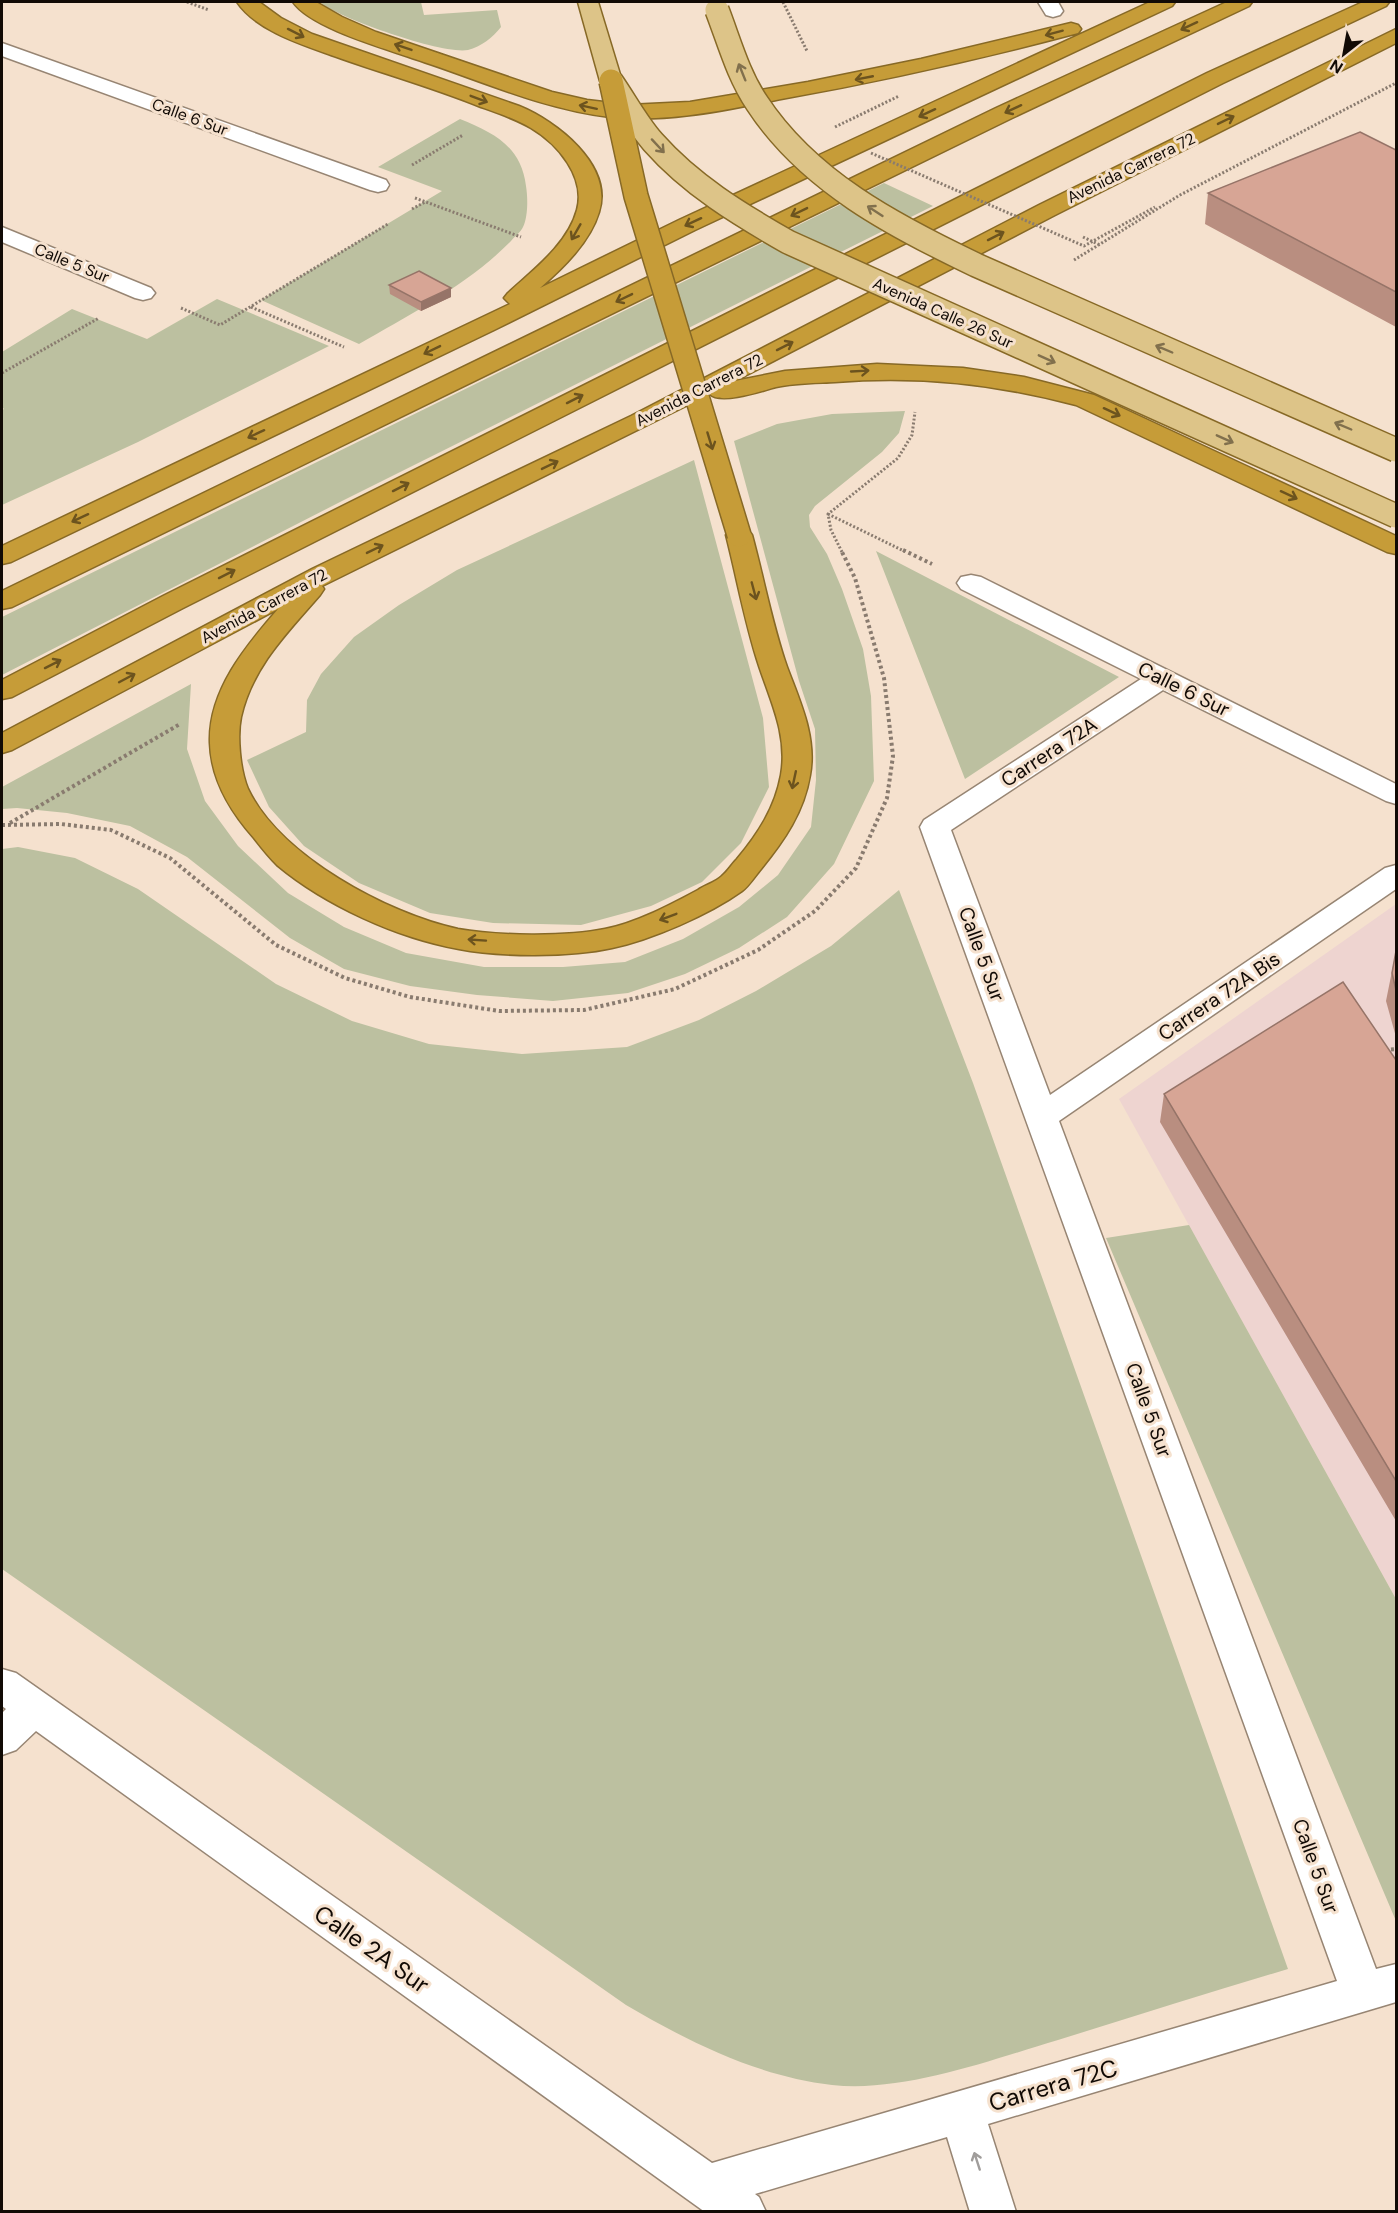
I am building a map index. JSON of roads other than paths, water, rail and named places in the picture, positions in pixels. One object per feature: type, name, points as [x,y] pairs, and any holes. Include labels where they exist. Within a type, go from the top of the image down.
[{"type":"highway","points":[[247,2],[262,15],[303,37],[450,87],[541,125],[559,141],[583,169],[589,188],[588,209],[575,235],[549,269],[485,325]]},
{"type":"highway","points":[[303,2],[349,28],[551,98],[611,111],[686,108],[864,78],[942,62],[1161,3]]},
{"type":"highway","points":[[2,601],[1004,113],[1242,2]]},
{"type":"highway","points":[[2,691],[172,602],[1215,78],[1379,2]]},
{"type":"highway","points":[[2,556],[394,369],[687,225],[1161,3]]},
{"type":"highway","name":"Avenida Carrera 72","points":[[2,744],[322,575],[640,421],[1047,210],[1396,35]]},
{"type":"highway","points":[[322,575],[267,639],[245,669],[226,716],[224,744],[233,788],[255,822],[287,857],[332,888],[396,921],[459,939],[531,945],[609,939],[675,915],[733,884],[771,836],[788,803],[796,774],[797,746],[789,705],[773,666],[739,535],[636,196],[611,81]]},
{"type":"highway","points":[[640,421],[726,390],[785,378],[840,372],[917,371],[1024,384],[1085,400],[1396,546]]},
{"type":"main road","name":"Avenida Calle 26 Sur","points":[[588,2],[611,81],[653,141],[726,206],[809,254],[922,302],[1396,516]]},
{"type":"main road","points":[[715,6],[748,88],[758,105],[807,160],[851,196],[922,239],[976,265],[1396,450]]},
{"type":"street","name":"Calle 6 Sur","points":[[2,49],[378,185]]},
{"type":"street","name":"Calle 5 Sur","points":[[2,234],[143,293]]},
{"type":"street","name":"Calle 6 Sur","points":[[971,583],[1396,795]]},
{"type":"street","name":"Carrera 72A","points":[[935,827],[1162,678]]},
{"type":"street","name":"Calle 5 Sur","points":[[935,827],[1041,1117],[1380,1988]]},
{"type":"street","name":"Carrera 72A Bis","points":[[1041,1117],[1396,875]]},
{"type":"street","points":[[2,1738],[18,1697]]},
{"type":"street","name":"Calle 2A Sur","points":[[18,1697],[743,2211]]},
{"type":"street","name":"Carrera 72C","points":[[709,2186],[1380,1988]]},
{"type":"street","points":[[962,2111],[993,2211]]}]
